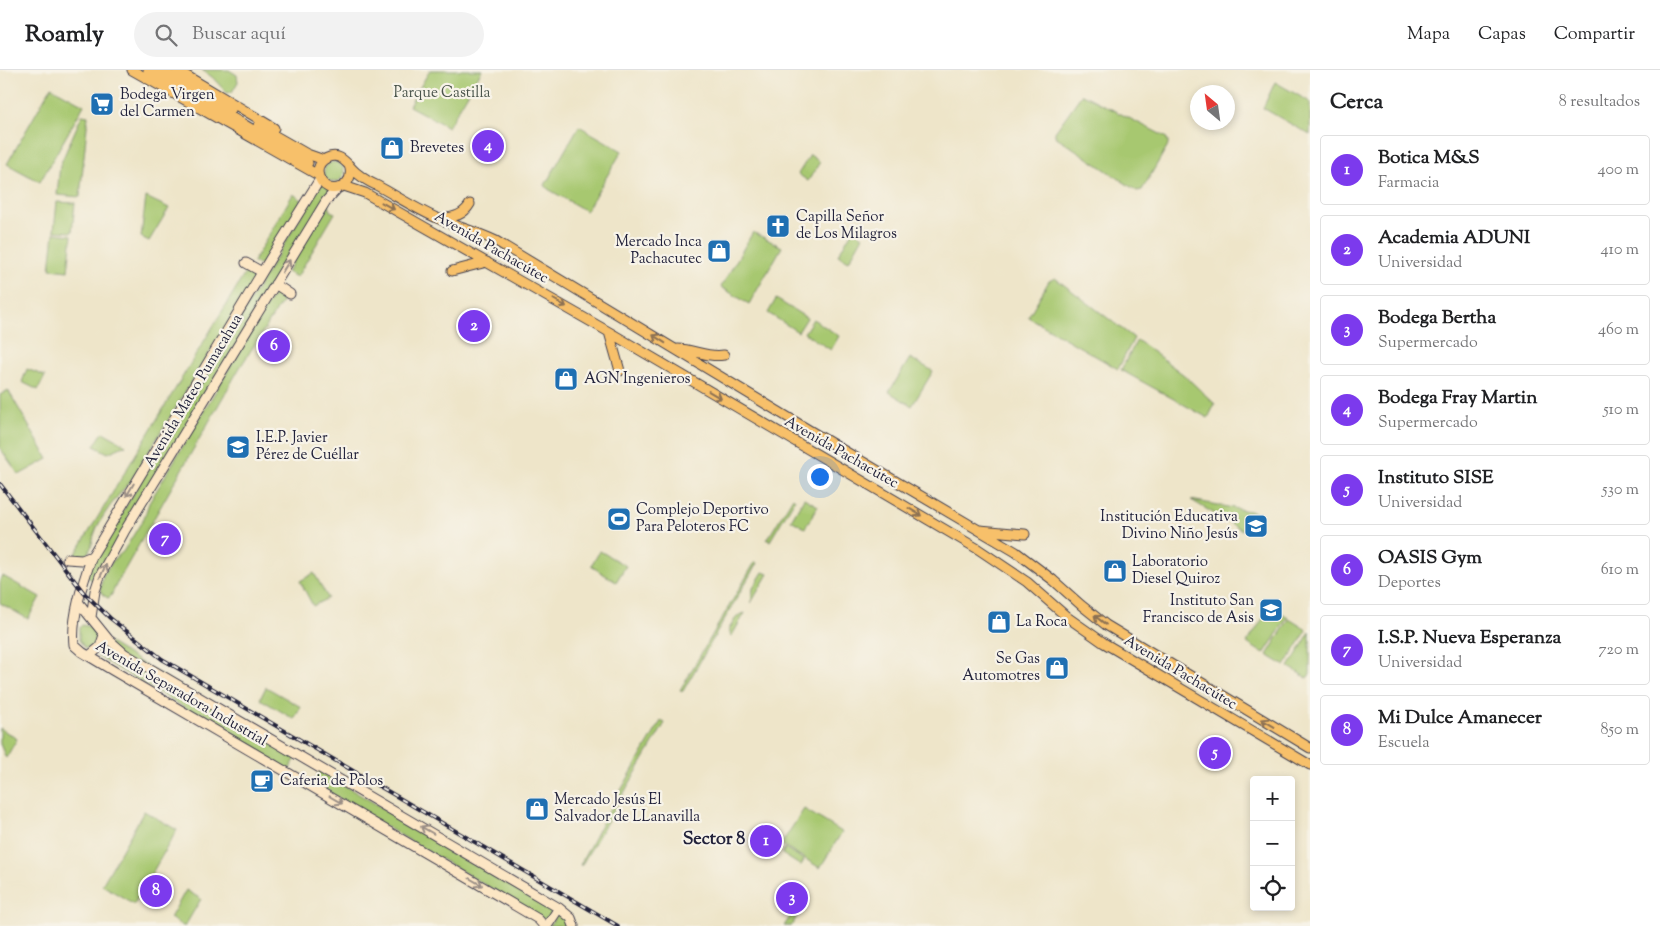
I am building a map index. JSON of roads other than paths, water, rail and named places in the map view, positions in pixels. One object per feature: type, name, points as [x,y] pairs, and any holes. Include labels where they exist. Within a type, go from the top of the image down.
[{"type":"main road","points":[[132,70],[319,175]]},
{"type":"main road","points":[[148,70],[303,159],[319,175],[325,186],[341,187],[348,181],[351,175],[349,165],[339,157],[325,159],[307,154],[161,70]]},
{"type":"main road","points":[[177,70],[325,159]]},
{"type":"main road","points":[[319,175],[325,159]]},
{"type":"main road","name":"Avenida Pachacútec","points":[[349,165],[357,174],[370,182],[439,219],[496,241],[809,430],[1016,552],[1053,580],[1106,625],[1310,748]]},
{"type":"main road","name":"Avenida Mateo Pumacahua","points":[[79,604],[92,556],[319,175]]},
{"type":"main road","name":"Avenida Mateo Pumacahua","points":[[91,617],[95,591],[100,576],[124,532],[326,201],[341,187]]},
{"type":"main road","name":"Avenida Pachacútec","points":[[341,187],[365,193],[488,262],[953,534],[1027,582],[1067,617],[1092,635],[1310,765]]},
{"type":"main road","points":[[439,219],[462,213],[466,211],[470,204]]},
{"type":"main road","points":[[452,271],[488,262]]},
{"type":"main road","points":[[246,263],[262,272]]},
{"type":"main road","points":[[275,284],[290,294]]},
{"type":"main road","points":[[609,332],[620,371]]},
{"type":"main road","points":[[675,349],[694,351],[711,356],[724,355]]},
{"type":"main road","points":[[800,444],[802,435],[809,430]]},
{"type":"main road","points":[[147,462],[162,470]]},
{"type":"main road","points":[[953,534],[958,534],[963,530],[964,522]]},
{"type":"main road","points":[[977,529],[1025,534]]},
{"type":"main road","points":[[67,558],[82,560],[92,556]]},
{"type":"main road","name":"Avenida Separadora Industrial","points":[[79,604],[104,635],[125,654],[559,908],[571,918],[574,926]]},
{"type":"main road","name":"Avenida Separadora Industrial","points":[[79,604],[74,624],[74,645],[89,656],[538,919],[546,926],[559,908]]},
{"type":"main road","points":[[74,624],[85,621],[97,626]]},
{"type":"main road","points":[[89,656],[100,647],[104,635]]},
{"type":"main road","points":[[1213,708],[1211,704],[1213,699],[1222,694]]},
{"type":"railway","points":[[0,484],[84,593],[110,618],[162,659],[618,926]]},
{"type":"place","name":"Bodega Virgen del Carmen","points":[[102,104]]},
{"type":"place","name":"Bodega Fray Martin","points":[[488,146]]},
{"type":"place","name":"Brevetes","points":[[392,148]]},
{"type":"place","name":"Capilla Señor de Los Milagros","points":[[778,226]]},
{"type":"place","name":"Mercado Inca Pachacutec","points":[[719,251]]},
{"type":"place","name":"Academia ADUNI","points":[[474,326]]},
{"type":"place","name":"OASIS Gym","points":[[274,346]]},
{"type":"place","name":"AGN Ingenieros","points":[[566,379]]},
{"type":"place","name":"I.E.P. Javier Pérez de Cuéllar","points":[[238,447]]},
{"type":"place","name":"Complejo Deportivo Para Peloteros FC","points":[[619,519]]},
{"type":"place","name":"Institución Educativa Divino Niño Jesús","points":[[1256,526]]},
{"type":"place","name":"I.S.P. Nueva Esperanza","points":[[165,539]]},
{"type":"place","name":"Laboratorio Diesel Quiroz","points":[[1115,571]]},
{"type":"place","name":"Instituto San Francisco de Asis","points":[[1271,610]]},
{"type":"place","name":"La Roca","points":[[999,622]]},
{"type":"place","name":"Se Gas Automotres","points":[[1057,668]]},
{"type":"place","name":"Instituto SISE","points":[[1215,753]]},
{"type":"place","name":"Caferia de Polos","points":[[262,781]]},
{"type":"place","name":"Mercado Jesús El Salvador de LLanavilla","points":[[537,809]]},
{"type":"place","name":"Botica M&S","points":[[766,841]]},
{"type":"place","name":"Mi Dulce Amanecer","points":[[156,891]]},
{"type":"place","name":"Bodega Bertha","points":[[792,898]]},
{"type":"district","name":"Sector 8","points":[[714,840]]},
{"type":"park label","name":"Parque Castilla","points":[[442,93]]}]
